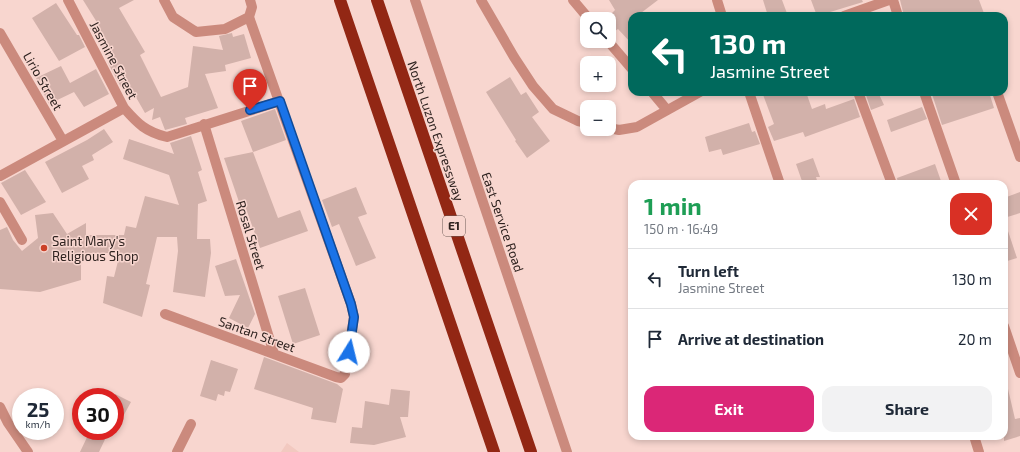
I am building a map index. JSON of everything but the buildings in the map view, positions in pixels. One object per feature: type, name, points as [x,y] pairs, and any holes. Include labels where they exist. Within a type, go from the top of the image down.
[{"type":"highway","points":[[340,0],[494,452]]},
{"type":"highway","name":"North Luzon Expressway","points":[[377,0],[531,452]]},
{"type":"street","name":"Jasmine Street","points":[[68,0],[124,108],[138,123],[152,133],[167,137],[280,101]]},
{"type":"street","points":[[164,0],[173,17],[196,32],[225,29],[249,17]]},
{"type":"street","points":[[250,0],[252,7],[249,17],[280,101]]},
{"type":"street","name":"East Service Road","points":[[415,0],[567,452]]},
{"type":"street","points":[[481,0],[514,57],[533,86],[553,109],[580,121]]},
{"type":"street","points":[[572,0],[583,12]]},
{"type":"street","points":[[717,0],[721,12]]},
{"type":"street","points":[[855,12],[889,0]]},
{"type":"street","points":[[893,0],[897,12]]},
{"type":"street","name":"Lirio Street","points":[[0,33],[63,141]]},
{"type":"street","points":[[614,48],[628,64]]},
{"type":"street","points":[[655,96],[667,110]]},
{"type":"street","points":[[616,129],[638,127],[693,96]]},
{"type":"street","points":[[750,96],[779,180]]},
{"type":"street","points":[[859,96],[891,180]]},
{"type":"street","points":[[925,96],[955,180]]},
{"type":"street","points":[[998,96],[1020,157]]},
{"type":"street","name":"Santan Street","points":[[165,314],[341,378],[345,374],[354,317],[351,304],[280,101]]},
{"type":"street","points":[[0,176],[124,108]]},
{"type":"street","name":"Rosal Street","points":[[204,124],[274,354]]},
{"type":"street","points":[[0,202],[22,240]]},
{"type":"street","points":[[1008,338],[1020,373]]},
{"type":"street","points":[[0,407],[8,424],[28,452]]},
{"type":"street","points":[[177,452],[191,424]]},
{"type":"street","points":[[975,440],[979,452]]},
{"type":"shaded area","points":[[287,443],[299,452],[281,452]]},
{"type":"place","name":"Saint Mary's Religious Shop","points":[[44,248]]},
{"type":"route","points":[[250,110],[280,101],[351,304],[354,317],[349,352]]}]
